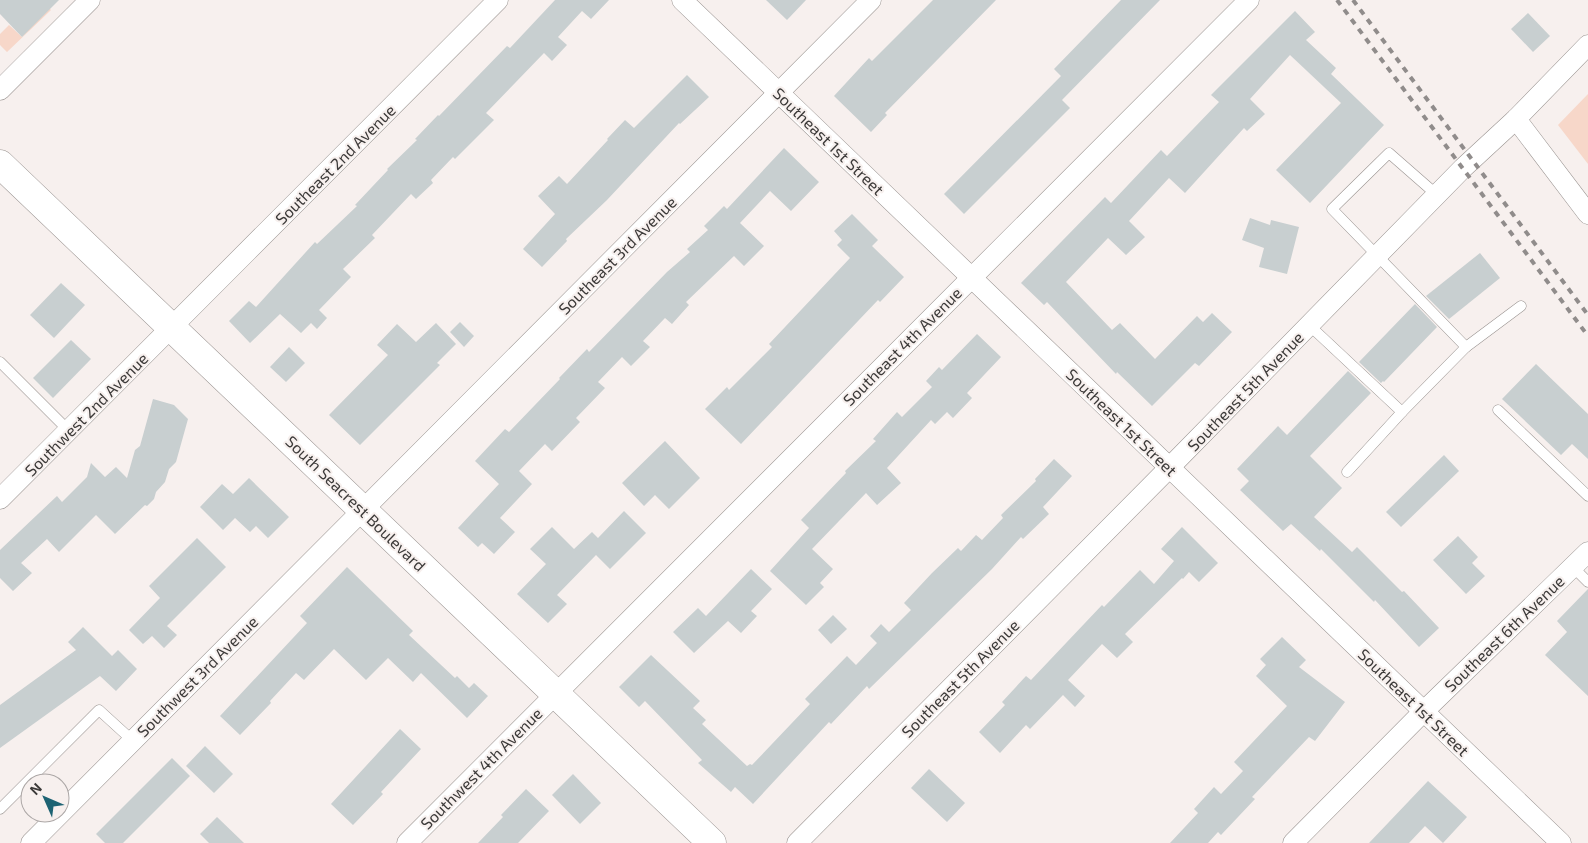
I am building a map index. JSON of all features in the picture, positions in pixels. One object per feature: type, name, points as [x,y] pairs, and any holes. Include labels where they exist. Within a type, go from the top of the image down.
[{"type":"street","points":[[0,90],[90,0]]},
{"type":"street","name":"Southeast 2nd Avenue","points":[[172,328],[498,0]]},
{"type":"street","name":"Southeast 1st Street","points":[[682,0],[1561,843]]},
{"type":"street","name":"Southeast 3rd Avenue","points":[[363,510],[871,0]]},
{"type":"street","name":"Southeast 4th Avenue","points":[[556,693],[1249,0]]},
{"type":"street","name":"Southeast 5th Avenue","points":[[797,843],[1170,468],[1472,159],[1516,119],[1588,45]]},
{"type":"street","points":[[1516,119],[1588,214]]},
{"type":"street","name":"South Seacrest Boulevard","points":[[0,164],[712,843]]},
{"type":"street","name":"Southwest 2nd Avenue","points":[[0,499],[172,328]]},
{"type":"street","name":"Southwest 3rd Avenue","points":[[31,843],[363,510]]},
{"type":"street","name":"Southeast 6th Avenue","points":[[1294,843],[1424,711],[1588,552]]},
{"type":"street","name":"Southwest 4th Avenue","points":[[407,843],[556,693]]},
{"type":"lane","points":[[1437,195],[1389,153],[1332,210],[1466,347]]},
{"type":"lane","points":[[1348,472],[1402,412],[1466,347],[1521,306]]},
{"type":"lane","points":[[1309,325],[1402,412]]},
{"type":"lane","points":[[0,362],[69,431]]},
{"type":"lane","points":[[1498,410],[1588,496]]},
{"type":"lane","points":[[1573,567],[1588,582]]},
{"type":"lane","points":[[0,809],[99,710],[133,741]]},
{"type":"shaded area","points":[[48,7],[51,10],[7,52],[0,45],[0,34],[9,25],[22,37]]},
{"type":"shaded area","points":[[1588,94],[1588,164],[1558,125]]},
{"type":"building","points":[[0,0],[59,0],[22,37],[0,14]]},
{"type":"building","points":[[555,0],[609,0],[591,19],[582,11],[558,37],[567,45],[552,61],[544,53],[486,113],[494,120],[455,159],[453,157],[431,180],[433,183],[416,199],[411,194],[372,235],[375,238],[343,269],[351,277],[319,310],[327,318],[317,329],[311,323],[301,333],[280,314],[250,343],[229,321],[249,301],[256,307],[315,242],[317,244],[357,206],[355,205],[387,169],[417,140],[415,139],[438,115],[507,46],[510,48]]},
{"type":"building","points":[[766,0],[806,0],[787,20]]},
{"type":"building","points":[[933,0],[996,0],[885,113],[887,115],[871,132],[834,96],[869,58],[872,61]]},
{"type":"building","points":[[1121,0],[1160,0],[1062,100],[1070,108],[964,214],[944,194],[1061,76],[1054,69]]},
{"type":"building","points":[[1295,11],[1315,32],[1306,40],[1336,68],[1331,74],[1384,125],[1310,203],[1276,170],[1341,103],[1290,55],[1250,99],[1265,114],[1247,131],[1244,128],[1185,193],[1169,178],[1129,221],[1145,237],[1126,255],[1108,238],[1066,282],[1112,330],[1120,323],[1155,359],[1197,316],[1203,322],[1212,313],[1232,332],[1199,366],[1195,363],[1152,406],[1117,372],[1116,374],[1047,302],[1044,305],[1021,283],[1105,197],[1111,203],[1161,150],[1167,156],[1219,102],[1211,95]]},
{"type":"building","points":[[1528,13],[1550,36],[1533,52],[1511,29]]},
{"type":"building","points":[[687,75],[709,97],[679,123],[607,200],[566,239],[567,241],[542,267],[523,249],[555,214],[538,196],[559,176],[567,184],[625,120],[634,128]]},
{"type":"building","points":[[784,148],[819,182],[791,211],[770,191],[740,223],[764,246],[744,266],[734,256],[686,302],[689,305],[672,324],[665,318],[643,341],[650,347],[631,366],[622,357],[598,382],[605,388],[576,418],[580,422],[552,451],[545,444],[519,471],[532,484],[500,518],[515,532],[494,554],[482,543],[478,547],[458,528],[499,484],[475,461],[505,429],[509,432],[587,349],[589,352],[667,272],[690,252],[687,249],[708,230],[704,226],[724,206],[727,209]]},
{"type":"building","points":[[852,214],[878,240],[872,246],[904,277],[880,302],[878,300],[741,444],[705,409],[727,387],[729,390],[772,347],[769,344],[850,258],[837,245],[842,240],[834,231]]},
{"type":"building","points":[[1250,218],[1270,225],[1271,220],[1299,227],[1287,274],[1259,267],[1264,248],[1242,240]]},
{"type":"building","points":[[1480,253],[1500,278],[1449,319],[1426,296]]},
{"type":"building","points":[[61,283],[85,305],[54,338],[30,315]]},
{"type":"building","points":[[1415,304],[1437,327],[1381,383],[1359,362]]},
{"type":"building","points":[[460,322],[474,336],[464,347],[450,332]]},
{"type":"building","points":[[436,323],[456,344],[437,363],[440,365],[360,445],[329,415],[388,355],[377,345],[397,324],[416,342]]},
{"type":"building","points":[[977,334],[1001,357],[967,393],[972,398],[953,418],[947,412],[935,424],[931,420],[887,468],[901,483],[877,505],[866,493],[812,549],[833,569],[820,583],[824,587],[806,605],[770,571],[809,528],[801,520],[846,473],[845,471],[876,441],[873,439],[897,412],[902,417],[932,387],[926,381],[939,367],[942,370]]},
{"type":"building","points":[[71,340],[91,359],[53,398],[33,378]]},
{"type":"building","points":[[289,347],[305,363],[286,382],[270,367]]},
{"type":"building","points":[[1536,364],[1588,414],[1588,459],[1572,444],[1561,455],[1502,399]]},
{"type":"building","points":[[1348,371],[1371,393],[1310,456],[1342,488],[1314,517],[1352,552],[1357,547],[1402,592],[1404,591],[1439,628],[1419,647],[1375,600],[1374,602],[1321,549],[1320,551],[1291,524],[1283,531],[1240,490],[1249,481],[1237,469],[1278,426],[1287,435]]},
{"type":"building","points":[[153,399],[174,405],[188,419],[176,462],[169,469],[165,482],[156,492],[154,499],[147,506],[145,505],[115,534],[96,515],[59,552],[47,539],[21,563],[32,573],[13,591],[0,578],[0,550],[57,496],[62,502],[87,477],[91,463],[105,477],[116,467],[127,478],[135,450],[140,446]]},
{"type":"building","points":[[665,441],[700,478],[669,509],[655,495],[644,506],[622,483]]},
{"type":"building","points":[[1444,455],[1459,471],[1401,527],[1386,512]]},
{"type":"building","points":[[1054,459],[1072,476],[1043,507],[1049,514],[1023,539],[1021,537],[992,569],[869,689],[867,686],[831,724],[829,722],[753,804],[735,787],[731,792],[698,763],[702,760],[645,701],[639,707],[619,687],[651,655],[700,701],[693,708],[706,720],[702,724],[747,766],[752,765],[810,704],[805,699],[847,656],[856,665],[877,643],[870,636],[881,624],[889,632],[911,610],[904,603],[932,573],[958,548],[961,551],[976,535],[982,540],[1003,518],[1001,515],[1036,481],[1035,479]]},
{"type":"building","points":[[249,478],[289,517],[268,538],[256,526],[250,532],[235,518],[223,530],[200,507],[222,484],[233,494]]},
{"type":"building","points":[[624,511],[646,533],[610,569],[596,555],[557,595],[567,604],[548,623],[517,594],[546,564],[530,549],[552,527],[574,549],[592,532],[598,538]]},
{"type":"building","points":[[1182,527],[1218,563],[1199,582],[1189,572],[1182,578],[1125,634],[1133,642],[1117,658],[1102,644],[1068,680],[1085,696],[1075,707],[1063,695],[1030,729],[1026,725],[1000,753],[979,732],[1005,705],[1002,702],[1026,676],[1031,680],[1102,605],[1104,607],[1140,570],[1154,584],[1174,561],[1161,549]]},
{"type":"building","points":[[1458,536],[1478,557],[1472,563],[1485,576],[1466,594],[1433,560]]},
{"type":"building","points":[[197,538],[226,567],[167,626],[177,635],[164,648],[152,636],[143,644],[129,630],[160,598],[149,586]]},
{"type":"building","points":[[347,567],[413,631],[409,635],[455,678],[457,676],[469,688],[474,683],[488,696],[467,718],[421,673],[413,682],[388,658],[366,680],[334,649],[304,680],[296,673],[270,701],[271,703],[240,735],[220,716],[307,623],[300,616]]},
{"type":"building","points":[[751,569],[772,589],[751,611],[757,616],[741,633],[728,621],[694,653],[673,632],[698,608],[706,616]]},
{"type":"building","points":[[1588,589],[1588,696],[1545,655],[1567,632],[1557,621]]},
{"type":"building","points":[[833,615],[847,629],[831,644],[818,630]]},
{"type":"building","points":[[83,627],[112,656],[118,650],[137,669],[116,691],[100,676],[0,748],[0,705],[76,650],[68,642]]},
{"type":"building","points":[[1282,637],[1306,660],[1299,667],[1345,702],[1315,741],[1309,737],[1252,797],[1255,799],[1221,835],[1218,832],[1208,843],[1170,843],[1198,813],[1194,809],[1214,787],[1221,794],[1243,771],[1234,762],[1287,706],[1256,676],[1266,665],[1260,659]]},
{"type":"building","points":[[400,729],[421,749],[381,792],[383,794],[353,825],[331,804]]},
{"type":"building","points":[[205,746],[233,774],[214,793],[186,766]]},
{"type":"building","points":[[172,758],[190,776],[123,843],[105,843],[96,834]]},
{"type":"building","points":[[929,769],[965,803],[947,822],[911,788]]},
{"type":"building","points":[[573,774],[601,803],[580,824],[552,795]]},
{"type":"building","points":[[1428,781],[1467,817],[1443,843],[1425,826],[1409,843],[1369,843]]},
{"type":"building","points":[[526,789],[549,811],[518,843],[478,843],[503,817],[501,815]]},
{"type":"building","points":[[217,817],[244,843],[209,843],[200,834]]},
{"type":"railway","points":[[1337,0],[1588,336]]},
{"type":"railway","points":[[1353,0],[1588,315]]}]
